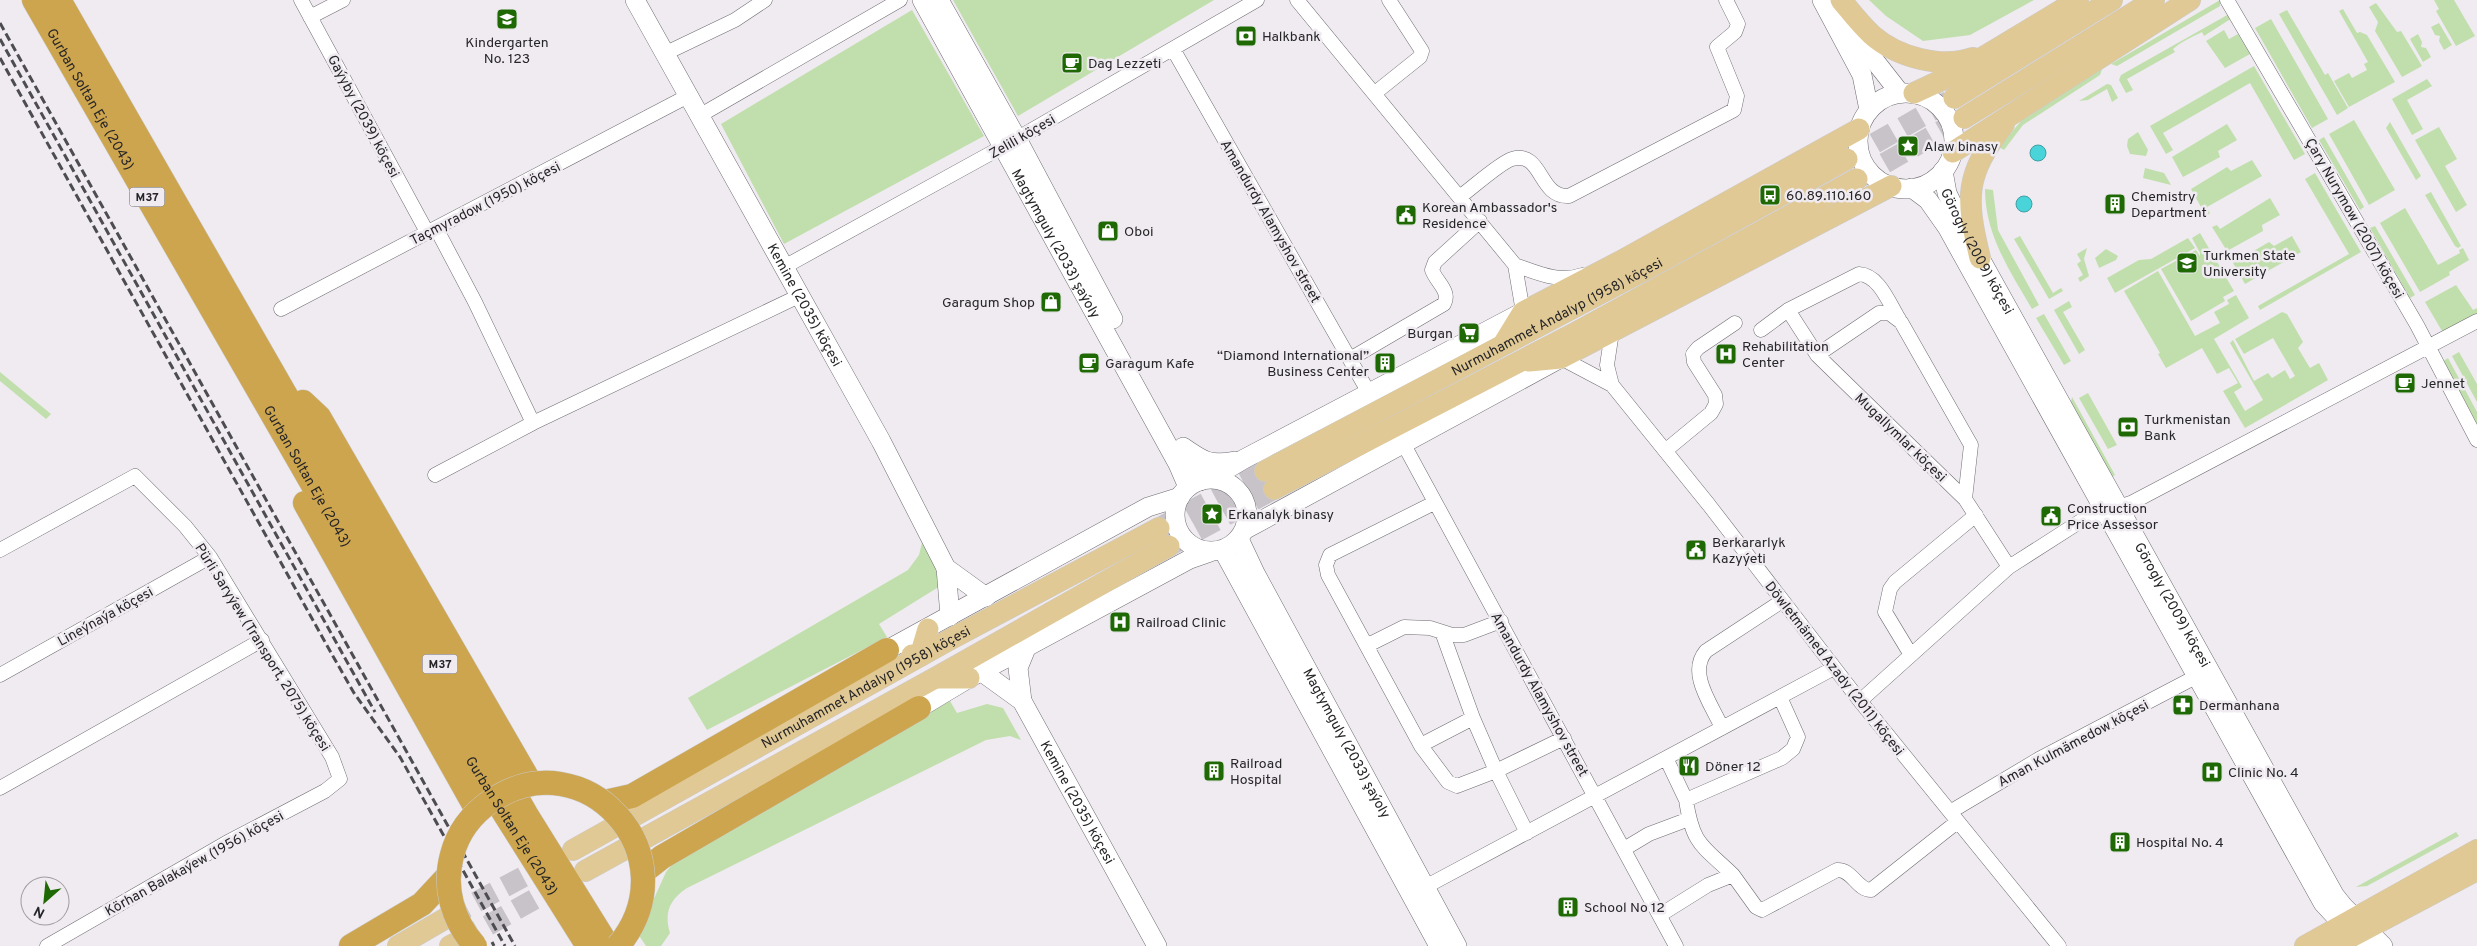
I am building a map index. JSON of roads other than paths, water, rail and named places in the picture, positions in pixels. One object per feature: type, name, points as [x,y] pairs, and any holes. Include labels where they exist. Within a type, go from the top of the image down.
[{"type":"highway","name":"Gurban Soltan Eje (2043)","points":[[34,0],[526,814],[622,943]]},
{"type":"highway","name":"Gurban Soltan Eje (2043)","points":[[59,0],[474,765],[588,946]]},
{"type":"highway","points":[[269,386],[319,417],[531,784]]},
{"type":"highway","points":[[269,386],[272,445],[477,810]]},
{"type":"highway","points":[[605,802],[632,796],[887,650]]},
{"type":"highway","points":[[643,872],[662,857],[920,708]]},
{"type":"highway","points":[[462,944],[466,935],[456,917],[450,896],[449,875],[454,847],[464,827],[477,810],[499,795],[531,784],[557,784],[584,791],[605,802],[626,824],[638,847],[643,872],[642,897],[635,920],[622,943]]},
{"type":"highway","points":[[352,946],[422,904],[449,875]]},
{"type":"main road","name":"Kemine (2035) köçesi","points":[[635,0],[881,442],[946,568],[986,597]]},
{"type":"main road","name":"Magtymguly (2033) şaýoly","points":[[922,0],[1010,143]]},
{"type":"main road","name":"Magtymguly (2033) şaýoly","points":[[939,0],[1010,143],[1195,486]]},
{"type":"main road","points":[[1822,0],[1862,74],[1869,110]]},
{"type":"main road","points":[[1836,0],[1871,56],[1907,93],[1934,102],[1948,118],[1954,138],[1953,152],[1943,171],[1932,181],[1912,188],[1891,186],[1878,180],[1864,164],[1858,143],[1859,129],[1869,110],[1886,97],[1907,93],[1939,82],[2078,0]]},
{"type":"main road","points":[[1841,0],[1873,36],[1896,50],[1920,59],[1964,61],[1994,50]]},
{"type":"main road","points":[[1954,98],[2112,0]]},
{"type":"main road","points":[[1964,118],[2154,0]]},
{"type":"main road","points":[[1953,152],[2101,59],[2190,0]]},
{"type":"main road","points":[[1980,258],[1969,208],[1972,180],[1990,143],[2004,123],[2019,109]]},
{"type":"main road","points":[[887,650],[1148,507],[1195,486],[1621,261],[1859,129]]},
{"type":"main road","name":"Nurmuhammet Andalyp (1958) köçesi","points":[[1847,159],[1654,265],[1503,344],[1270,480],[1515,363],[1857,179]]},
{"type":"main road","name":"Görogly (2009) köçesi","points":[[1943,171],[1944,182],[1953,209],[2112,509]]},
{"type":"main road","points":[[920,708],[1027,646],[1190,559],[1216,551],[1268,515],[1561,358],[1891,186]]},
{"type":"main road","name":"Görogly (2009) köçesi","points":[[1912,188],[1928,200],[1948,227],[2112,509],[2204,673],[2356,931],[2383,946]]},
{"type":"main road","points":[[1621,261],[1654,265]]},
{"type":"main road","points":[[1612,332],[1657,288]]},
{"type":"main road","points":[[1503,344],[1523,312]]},
{"type":"main road","points":[[1515,363],[1561,358]]},
{"type":"main road","points":[[1148,507],[1172,484],[1179,455],[1218,464],[1244,459]]},
{"type":"main road","points":[[1195,486],[1234,486],[1242,495],[1247,512],[1242,534]]},
{"type":"main road","points":[[1195,486],[1175,515],[1179,533],[1187,543],[1198,550],[1216,551]]},
{"type":"main road","points":[[1190,559],[1214,561],[1247,576],[1249,544],[1268,515]]},
{"type":"main road","name":"Magtymguly (2033) şaýoly","points":[[1242,534],[1247,576],[1439,946]]},
{"type":"main road","name":"Nurmuhammet Andalyp (1958) köçesi","points":[[573,850],[920,656],[1164,537],[937,677],[585,870]]},
{"type":"main road","name":"Magtymguly (2033) şaýoly","points":[[1216,551],[1247,576],[1457,946]]},
{"type":"main road","name":"Nurmuhammet Andalyp (1958) köçesi","points":[[946,568],[950,616]]},
{"type":"main road","points":[[887,650],[920,656],[928,629]]},
{"type":"main road","points":[[1022,701],[1018,668],[1027,646]]},
{"type":"main road","name":"Kemine (2035) köçesi","points":[[976,675],[1022,701],[1157,946]]},
{"type":"main road","points":[[920,708],[937,677],[976,675]]},
{"type":"main road","points":[[2334,946],[2477,850]]},
{"type":"main road","points":[[2304,946],[2356,931],[2477,870]]},
{"type":"main road","points":[[398,946],[448,917]]},
{"type":"street","name":"Gaýyby (2039) köçesi","points":[[301,0],[431,230],[475,302],[533,423]]},
{"type":"street","points":[[310,17],[343,0]]},
{"type":"street","points":[[664,54],[735,20],[765,0]]},
{"type":"street","points":[[699,116],[900,0]]},
{"type":"street","name":"Zelili köçesi","points":[[784,267],[1010,143],[1257,0]]},
{"type":"street","points":[[1298,0],[1461,196],[1515,265],[1523,312]]},
{"type":"street","points":[[1375,93],[1420,57],[1422,50],[1388,0]]},
{"type":"street","points":[[1461,196],[1511,159],[1524,158],[1534,165],[1553,194],[1560,197],[1569,196],[1734,110],[1737,96],[1716,47],[1735,32],[1738,24],[1726,0]]},
{"type":"street","name":"Çary Nurymow (2007) köçesi","points":[[2227,0],[2430,347],[2477,440]]},
{"type":"street","name":"Amandurdy Alamyshov street","points":[[1173,49],[1369,393]]},
{"type":"street","name":"Taçmyradow (1950) köçesi","points":[[281,309],[688,96]]},
{"type":"street","points":[[1350,359],[1444,304],[1447,298],[1446,293],[1435,278],[1432,270],[1435,262],[1480,221]]},
{"type":"street","points":[[1515,265],[1550,277],[1569,279],[1621,261]]},
{"type":"street","points":[[1761,330],[1788,310],[1859,274],[1867,275],[1874,279],[1901,322],[1971,445],[1965,499]]},
{"type":"street","points":[[435,475],[533,423],[799,296]]},
{"type":"street","name":"Mugallymlar köçesi","points":[[1788,310],[1817,355],[1965,499],[2009,567]]},
{"type":"street","points":[[1817,355],[1879,313],[1889,313],[1901,322]]},
{"type":"street","points":[[1860,701],[2009,567],[2084,519],[2112,509],[2430,347],[2477,321]]},
{"type":"street","points":[[1665,451],[1711,413],[1716,404],[1715,395],[1694,362],[1693,354],[1698,348],[1735,323]]},
{"type":"street","points":[[1612,332],[1607,364],[1612,385]]},
{"type":"street","name":"Döwletmämed Azady (2011) köçesi","points":[[1561,358],[1612,385],[1860,701],[2060,946]]},
{"type":"street","name":"Amandurdy Alamyshov street","points":[[1403,443],[1676,946]]},
{"type":"street","name":"Pürli Saryýew (Transport, 2075) köçesi","points":[[0,550],[135,476],[185,526],[210,558],[332,757],[340,779]]},
{"type":"street","points":[[1434,503],[1330,555],[1326,565],[1328,576],[1368,645],[1421,745],[1448,782],[1457,786],[1496,771],[1564,738]]},
{"type":"street","points":[[1911,655],[1885,612],[1890,589],[1895,582],[1976,515]]},
{"type":"street","name":"Lineýnaýa köçesi","points":[[0,675],[210,558]]},
{"type":"street","points":[[1722,728],[1699,678],[1698,666],[1700,658],[1706,650],[1782,600]]},
{"type":"street","points":[[1368,645],[1404,626],[1430,628],[1464,635],[1501,621]]},
{"type":"street","points":[[1442,632],[1496,771],[1527,833]]},
{"type":"street","points":[[0,788],[262,640]]},
{"type":"street","points":[[1425,887],[1834,668]]},
{"type":"street","name":"Aman Kulmämedow köçesi","points":[[1733,875],[1756,906],[1762,910],[1838,870],[1846,872],[1864,889],[1871,890],[1953,817],[2039,759],[2204,673]]},
{"type":"street","points":[[1686,800],[1782,758],[1793,749],[1798,737],[1780,697]]},
{"type":"street","points":[[1421,745],[1474,718]]},
{"type":"street","points":[[1660,915],[1708,885],[1733,875],[1702,848],[1689,819],[1686,800],[1666,758]]},
{"type":"street","name":"Körhan Balakaýew (1956) köçesi","points":[[47,946],[226,843],[325,791],[340,779]]},
{"type":"street","points":[[1624,849],[1649,834],[1689,819]]},
{"type":"water","points":[[2038,145],[2046,153],[2038,161],[2030,153]]},
{"type":"water","points":[[2024,196],[2032,204],[2024,212],[2016,204]]},
{"type":"tunnel","points":[[1847,159],[1954,98]]},
{"type":"tunnel","points":[[1857,179],[1964,118]]},
{"type":"tunnel","points":[[1159,528],[1265,471]]},
{"type":"tunnel","points":[[1169,546],[1274,489]]},
{"type":"tunnel","points":[[448,917],[553,861]]},
{"type":"tunnel","points":[[460,941],[567,881]]},
{"type":"railway","points":[[0,23],[515,946]]},
{"type":"railway","points":[[0,39],[375,712]]},
{"type":"railway","points":[[0,58],[334,658],[354,693],[400,757],[505,946]]},
{"type":"railway","points":[[492,942],[494,946]]},
{"type":"place","name":"Kindergarten No. 123","points":[[507,19]]},
{"type":"place","name":"Halkbank","points":[[1246,36]]},
{"type":"place","name":"Dag Lezzeti","points":[[1072,63]]},
{"type":"place","name":"Alaw binasy","points":[[1908,146]]},
{"type":"place","name":"60.89.110.160","points":[[1770,195]]},
{"type":"place","name":"Chemistry Department","points":[[2115,204]]},
{"type":"place","name":"Korean Ambassador's Residence","points":[[1406,215]]},
{"type":"place","name":"Oboi","points":[[1108,231]]},
{"type":"place","name":"Turkmen State University","points":[[2187,263]]},
{"type":"place","name":"Garagum Shop","points":[[1051,302]]},
{"type":"place","name":"Burgan","points":[[1469,333]]},
{"type":"place","name":"Rehabilitation Center","points":[[1726,354]]},
{"type":"place","name":"Garagum Kafe","points":[[1089,363]]},
{"type":"place","name":"“Diamond International” Business Center","points":[[1385,363]]},
{"type":"place","name":"Jennet","points":[[2405,383]]},
{"type":"place","name":"Turkmenistan Bank","points":[[2128,427]]},
{"type":"place","name":"Erkanalyk binasy","points":[[1212,514]]},
{"type":"place","name":"Construction Price Assessor","points":[[2051,516]]},
{"type":"place","name":"Berkararlyk Kazyýeti","points":[[1696,550]]},
{"type":"place","name":"Railroad Clinic","points":[[1120,622]]},
{"type":"place","name":"Dermanhana","points":[[2183,705]]},
{"type":"place","name":"Döner 12","points":[[1689,766]]},
{"type":"place","name":"Railroad Hospital","points":[[1214,771]]},
{"type":"place","name":"Clinic No. 4","points":[[2212,772]]},
{"type":"place","name":"Hospital No. 4","points":[[2120,842]]},
{"type":"place","name":"School No 12","points":[[1568,907]]}]
